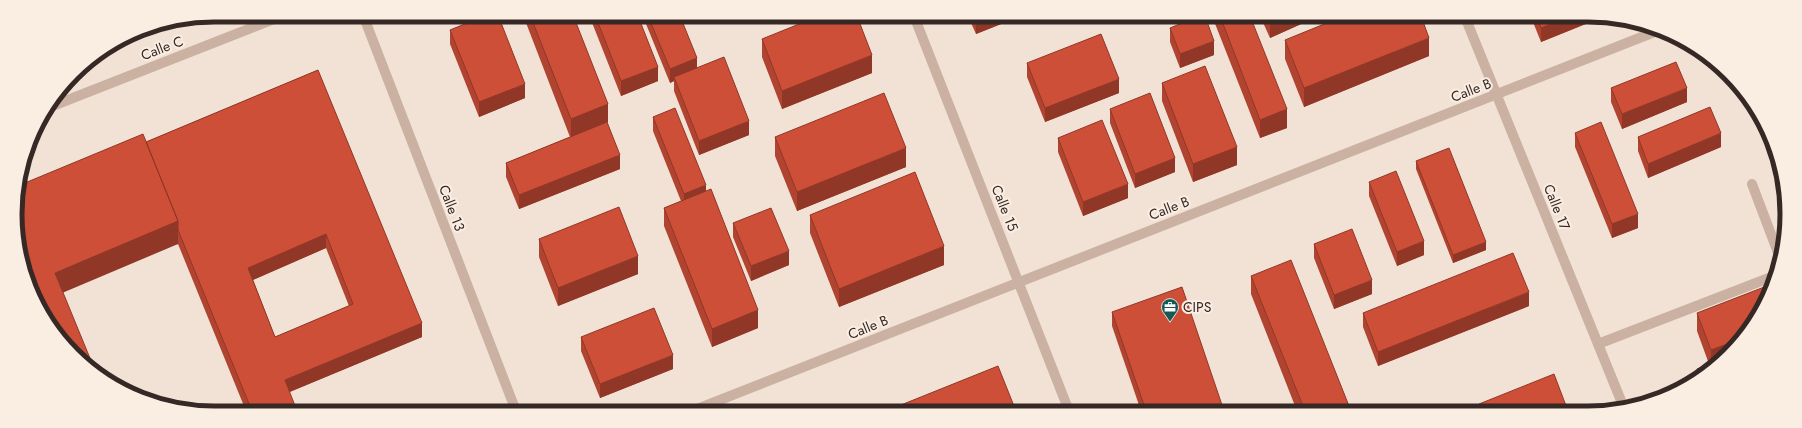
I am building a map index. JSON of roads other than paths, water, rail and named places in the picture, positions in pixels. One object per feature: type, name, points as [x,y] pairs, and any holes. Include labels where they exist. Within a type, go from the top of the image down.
[{"type":"street","name":"Calle C","points":[[56,105],[266,22]]},
{"type":"street","name":"Calle 13","points":[[366,22],[514,406]]},
{"type":"street","name":"Calle 15","points":[[916,22],[1067,406]]},
{"type":"street","name":"Calle 17","points":[[1467,22],[1622,403]]},
{"type":"street","name":"Calle B","points":[[705,406],[1652,33]]},
{"type":"street","points":[[1752,184],[1776,249]]},
{"type":"street","points":[[1598,344],[1769,278]]},
{"type":"place","name":"CIPS","points":[[1170,322]]}]
